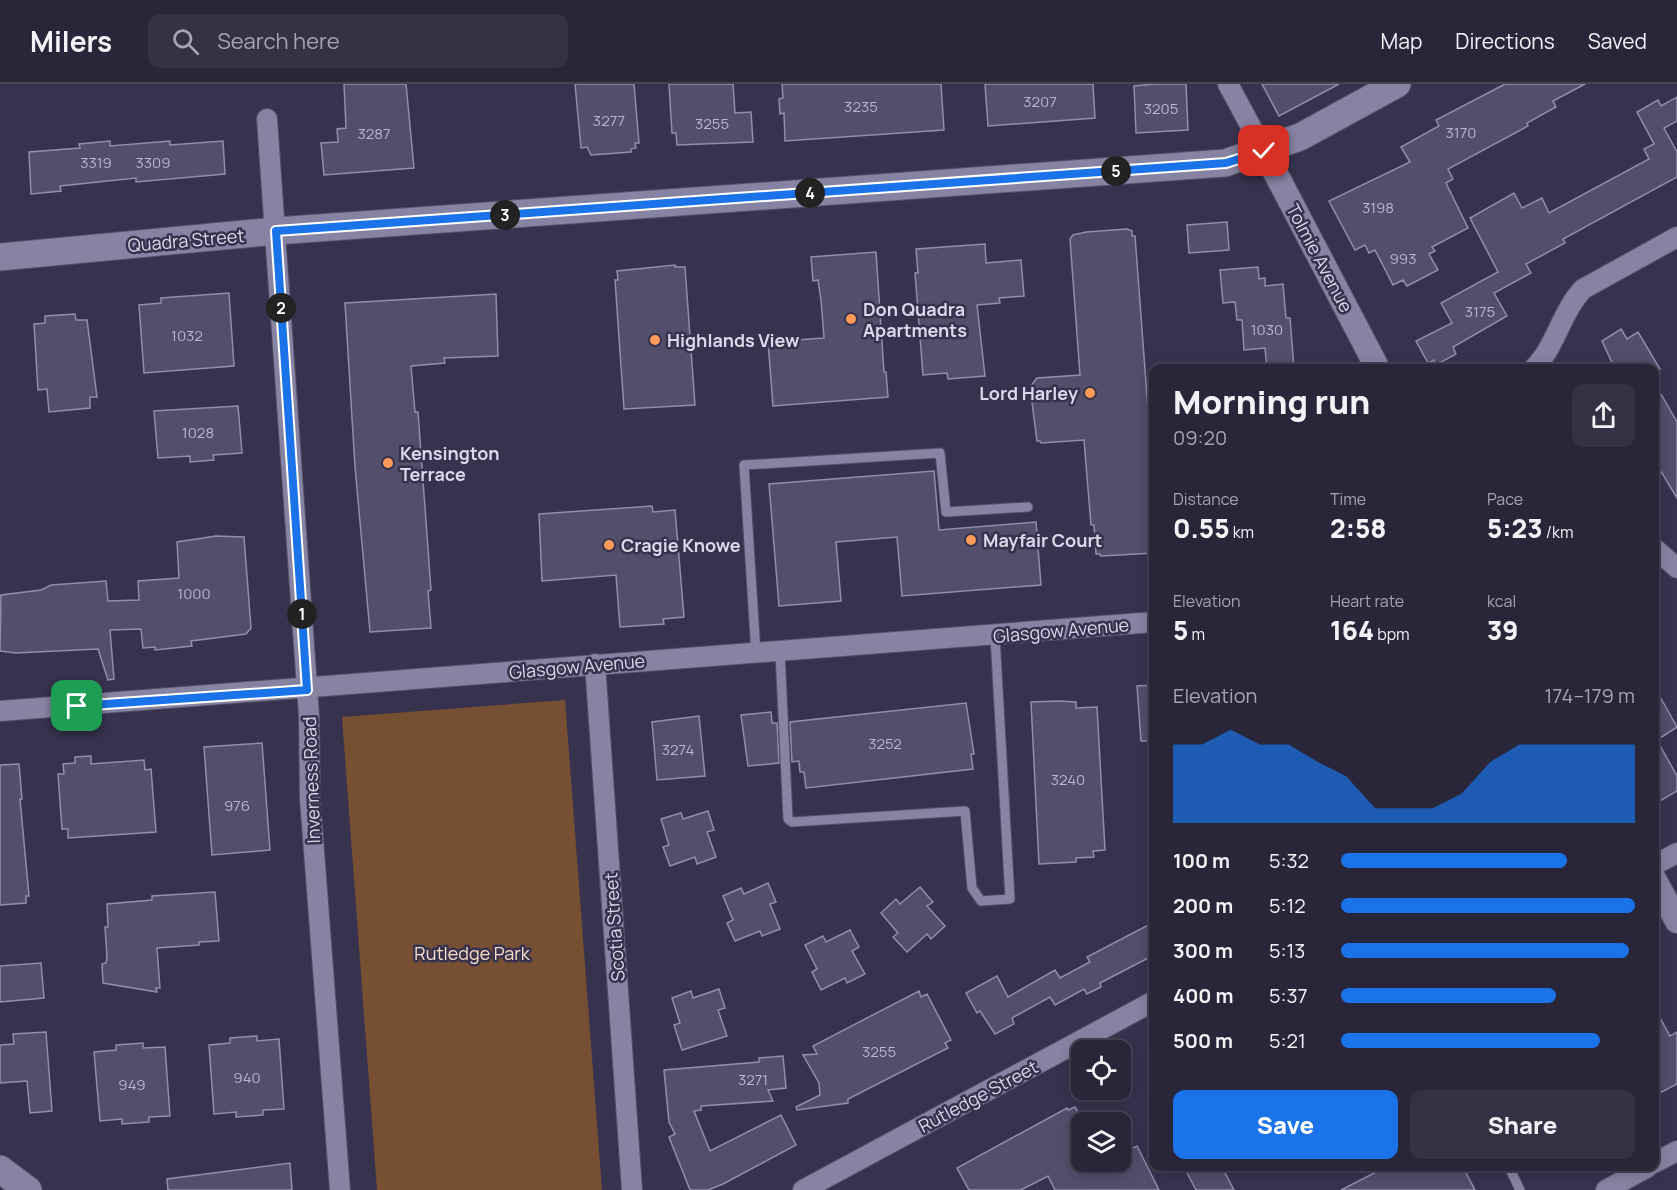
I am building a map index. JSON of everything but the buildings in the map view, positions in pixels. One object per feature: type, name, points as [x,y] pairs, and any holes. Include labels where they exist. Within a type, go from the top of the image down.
[{"type":"main road","name":"Quadra Street","points":[[0,257],[276,231],[1226,163],[1300,137],[1397,84]]},
{"type":"main road","points":[[0,1169],[28,1190]]},
{"type":"street","name":"Tolmie Avenue","points":[[1228,84],[1375,364]]},
{"type":"street","name":"Inverness Road","points":[[267,119],[307,690],[310,799],[340,1190]]},
{"type":"street","points":[[1540,364],[1574,299],[1583,289],[1677,237]]},
{"type":"street","points":[[1659,555],[1677,568]]},
{"type":"street","name":"Glasgow Avenue","points":[[0,711],[307,690],[595,664],[756,654],[1149,622]]},
{"type":"street","name":"Scotia Street","points":[[595,664],[632,1190]]},
{"type":"street","points":[[1659,863],[1677,853]]},
{"type":"street","points":[[1659,888],[1677,921]]},
{"type":"street","name":"Rutledge Street","points":[[803,1190],[1149,1004]]},
{"type":"street","points":[[1659,1160],[1677,1151]]},
{"type":"street","points":[[1606,1190],[1641,1171]]},
{"type":"lane","points":[[756,654],[744,465],[940,453],[946,512],[1028,507]]},
{"type":"lane","points":[[780,652],[788,819],[792,822],[965,811],[972,888],[981,901],[1012,898],[995,636]]},
{"type":"lane","points":[[1511,1171],[1521,1190]]},
{"type":"green space","name":"Rutledge Park","points":[[565,700],[602,1190],[377,1190],[342,717]]},
{"type":"place","name":"Don Quadra Apartments","points":[[851,319]]},
{"type":"place","name":"Highlands View","points":[[655,340]]},
{"type":"place","name":"Lord Harley","points":[[1090,393]]},
{"type":"place","name":"Kensington Terrace","points":[[388,463]]},
{"type":"place","name":"Mayfair Court","points":[[971,540]]},
{"type":"place","name":"Cragie Knowe","points":[[609,545]]},
{"type":"route","points":[[77,706],[307,690],[276,231],[1226,163],[1264,151]]}]
